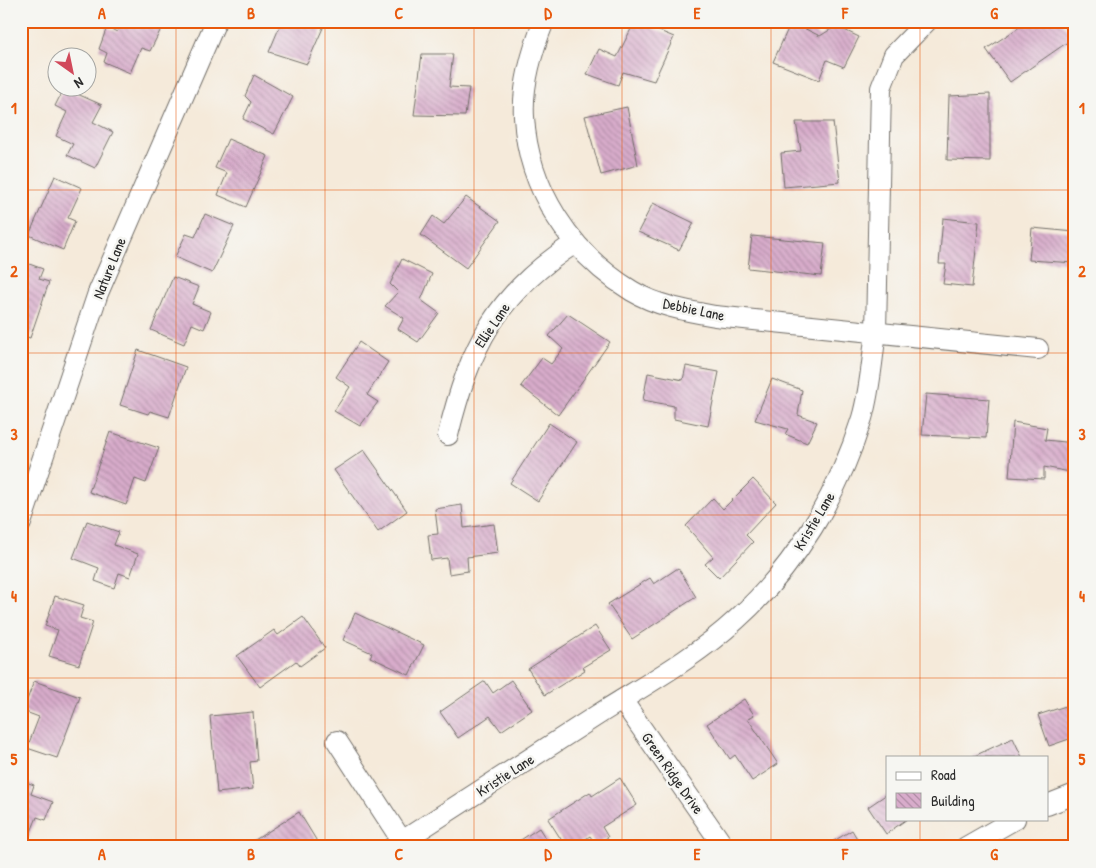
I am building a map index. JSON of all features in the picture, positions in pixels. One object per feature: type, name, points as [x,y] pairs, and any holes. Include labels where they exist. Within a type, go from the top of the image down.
[{"type":"street","name":"Nature Lane","points":[[21,523],[98,293],[216,21]]},
{"type":"street","name":"Debbie Lane","points":[[544,21],[528,72],[524,117],[530,159],[545,199],[575,242],[598,266],[633,291],[672,308],[715,316],[1038,349]]},
{"type":"street","name":"Kristie Lane","points":[[337,741],[398,844],[687,658],[736,621],[778,577],[814,527],[841,474],[862,416],[876,332],[881,88],[894,55],[927,21]]},
{"type":"street","name":"Ellie Lane","points":[[448,435],[458,393],[473,354],[494,317],[522,284],[554,256],[575,242]]},
{"type":"street","name":"Green Ridge Drive","points":[[622,700],[724,847]]},
{"type":"street","points":[[1048,805],[1075,794]]},
{"type":"street","points":[[966,847],[1012,820]]},
{"type":"building","points":[[122,21],[165,21],[150,51],[141,48],[130,73],[104,62],[107,53],[99,49],[107,27],[117,32]]},
{"type":"building","points":[[282,21],[326,21],[307,64],[269,52]]},
{"type":"building","points":[[635,21],[674,37],[654,81],[623,72],[618,85],[587,74],[599,49],[617,57]]},
{"type":"building","points":[[1029,21],[1062,21],[1072,39],[1010,82],[986,49]]},
{"type":"building","points":[[791,22],[820,36],[836,26],[859,37],[844,67],[827,60],[819,80],[773,62]]},
{"type":"building","points":[[422,54],[453,54],[449,87],[469,88],[465,116],[414,115]]},
{"type":"building","points":[[254,75],[293,97],[274,134],[243,119],[251,102],[245,96]]},
{"type":"building","points":[[990,94],[990,161],[947,160],[949,96]]},
{"type":"building","points":[[59,98],[86,98],[102,105],[93,122],[113,132],[95,168],[67,155],[73,144],[56,136],[67,112],[55,106]]},
{"type":"building","points":[[627,107],[638,165],[601,175],[585,116]]},
{"type":"building","points":[[796,122],[833,122],[840,182],[784,187],[781,153],[801,151]]},
{"type":"building","points":[[228,139],[268,156],[246,207],[218,195],[227,173],[215,168]]},
{"type":"building","points":[[55,176],[82,188],[68,218],[75,221],[63,250],[29,235]]},
{"type":"building","points":[[466,197],[500,221],[466,268],[421,235],[433,216],[444,224]]},
{"type":"building","points":[[653,203],[694,223],[679,250],[638,232]]},
{"type":"building","points":[[205,214],[234,226],[212,273],[175,257],[186,234],[195,237]]},
{"type":"building","points":[[943,218],[979,222],[972,287],[943,284],[946,264],[939,264]]},
{"type":"building","points":[[1032,228],[1075,232],[1075,263],[1029,260]]},
{"type":"building","points":[[752,236],[825,243],[821,276],[748,268]]},
{"type":"building","points":[[402,259],[432,274],[421,300],[439,313],[418,342],[398,329],[404,318],[385,306],[398,292],[390,284]]},
{"type":"building","points":[[21,261],[43,269],[39,279],[49,282],[30,338],[21,335]]},
{"type":"building","points":[[173,277],[199,287],[192,304],[211,312],[204,329],[192,324],[184,344],[151,330]]},
{"type":"building","points":[[568,314],[610,342],[558,415],[521,386],[542,358],[551,364],[563,349],[549,336]]},
{"type":"building","points":[[359,342],[388,362],[367,395],[378,402],[360,426],[334,411],[350,387],[336,377]]},
{"type":"building","points":[[138,350],[186,367],[169,417],[150,411],[148,414],[120,405]]},
{"type":"building","points":[[686,366],[719,372],[708,426],[674,419],[674,406],[643,400],[648,373],[683,380]]},
{"type":"building","points":[[772,379],[802,390],[798,415],[817,422],[807,443],[785,434],[788,429],[755,420]]},
{"type":"building","points":[[926,394],[989,399],[986,438],[922,435]]},
{"type":"building","points":[[1013,422],[1047,428],[1045,440],[1075,443],[1075,473],[1044,467],[1044,479],[1009,477]]},
{"type":"building","points":[[549,423],[577,442],[538,501],[510,483]]},
{"type":"building","points":[[110,432],[159,448],[146,483],[135,479],[126,505],[89,492]]},
{"type":"building","points":[[364,450],[407,511],[378,532],[334,470]]},
{"type":"building","points":[[753,479],[776,503],[746,535],[753,542],[719,578],[705,564],[713,557],[686,526],[713,498],[723,509]]},
{"type":"building","points":[[462,505],[464,528],[494,524],[498,553],[467,557],[468,571],[449,574],[447,558],[431,560],[428,535],[438,534],[435,509]]},
{"type":"building","points":[[87,521],[119,532],[114,545],[138,554],[130,577],[119,573],[114,588],[95,581],[99,568],[73,558]]},
{"type":"building","points":[[678,568],[696,597],[632,639],[608,604],[650,578],[654,584]]},
{"type":"building","points":[[55,596],[84,605],[80,618],[93,622],[79,665],[49,656],[58,630],[45,626]]},
{"type":"building","points":[[355,613],[424,645],[409,675],[370,657],[372,653],[343,640]]},
{"type":"building","points":[[303,617],[325,648],[300,666],[296,661],[260,687],[237,656],[274,630],[278,635]]},
{"type":"building","points":[[595,626],[611,650],[583,667],[585,670],[545,695],[528,669]]},
{"type":"building","points":[[511,680],[532,710],[501,731],[490,716],[458,738],[440,712],[485,681],[493,693]]},
{"type":"building","points":[[34,681],[80,697],[57,758],[27,748],[39,717],[23,711]]},
{"type":"building","points":[[744,699],[754,715],[748,719],[778,764],[752,781],[735,755],[730,759],[707,724]]},
{"type":"building","points":[[1075,703],[1075,737],[1049,746],[1038,715]]},
{"type":"building","points":[[253,712],[257,761],[250,762],[253,789],[217,793],[210,716]]},
{"type":"building","points":[[1013,738],[1022,756],[974,756]]},
{"type":"building","points":[[620,778],[637,805],[602,827],[608,837],[596,845],[590,836],[574,847],[566,847],[548,819],[590,792],[592,796]]},
{"type":"building","points":[[21,780],[34,785],[31,794],[53,802],[46,820],[37,817],[26,844],[21,842]]},
{"type":"building","points":[[886,795],[886,820],[906,820],[886,834],[868,807]]},
{"type":"building","points":[[299,812],[318,843],[313,847],[244,847]]},
{"type":"building","points":[[539,828],[551,847],[510,847]]},
{"type":"building","points":[[852,830],[862,847],[824,847]]}]
